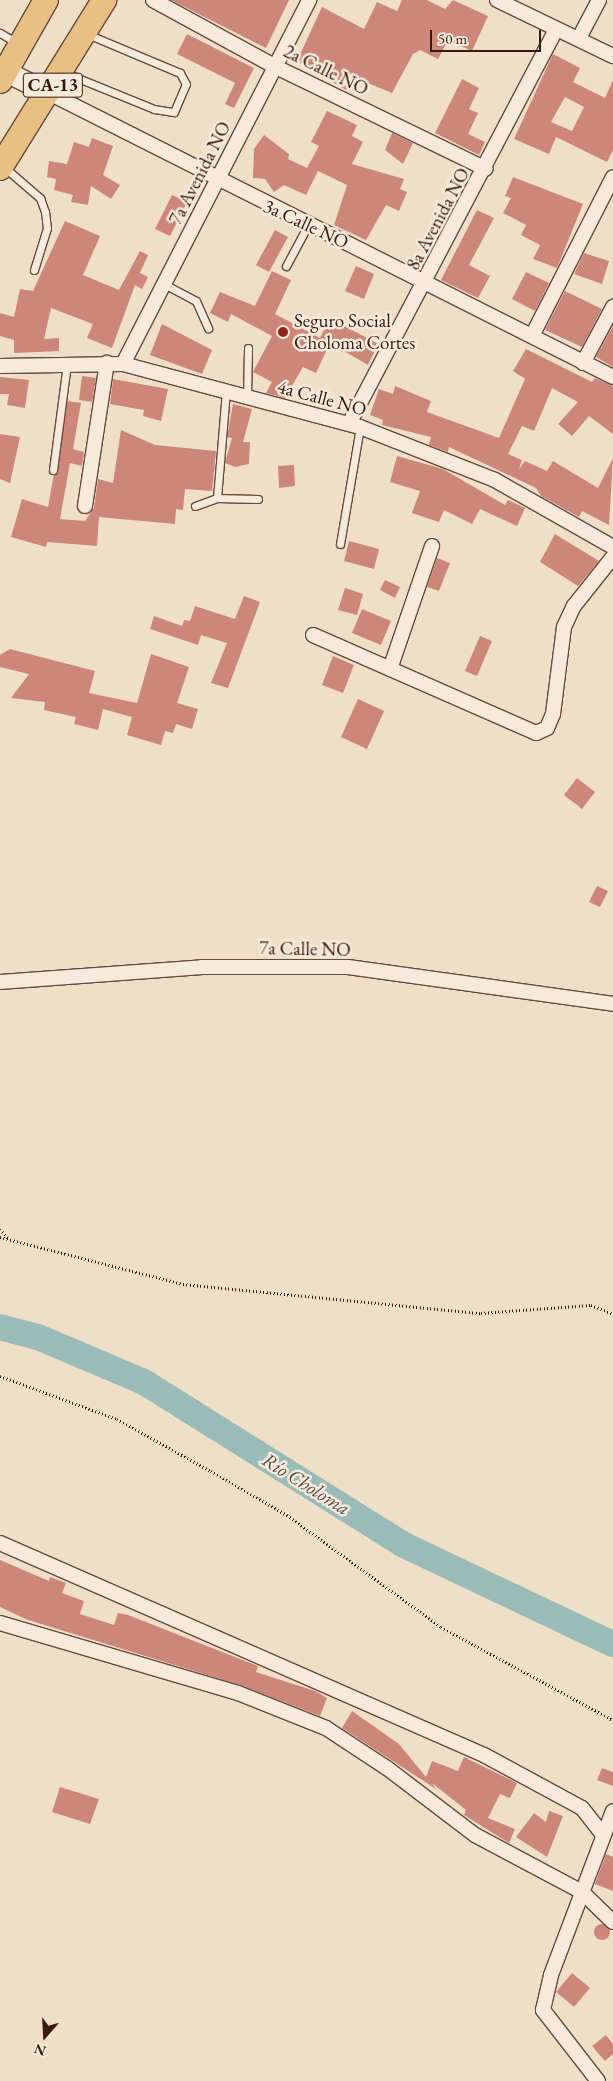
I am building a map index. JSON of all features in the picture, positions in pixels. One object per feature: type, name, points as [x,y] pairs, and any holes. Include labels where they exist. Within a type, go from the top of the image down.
[{"type":"highway","name":"CA-13","points":[[2,74],[21,45],[46,0]]},
{"type":"highway","name":"CA-13","points":[[1,167],[49,93],[60,71],[104,0]]},
{"type":"main road","name":"3a Calle NO","points":[[2,74],[49,93]]},
{"type":"street","name":"7a Avenida NO","points":[[123,364],[309,0]]},
{"type":"street","points":[[497,0],[613,56]]},
{"type":"street","points":[[579,38],[600,0]]},
{"type":"street","name":"2a Calle NO","points":[[162,2],[276,67],[486,169]]},
{"type":"street","name":"8a Avenida NO","points":[[355,425],[426,280],[486,169],[556,29]]},
{"type":"street","name":"3a Calle NO","points":[[49,93],[216,181],[426,280],[613,378]]},
{"type":"street","points":[[532,336],[613,177]]},
{"type":"street","points":[[583,363],[613,307]]},
{"type":"street","name":"4a Calle NO","points":[[0,366],[67,363],[123,364],[355,425],[494,480],[613,547]]},
{"type":"street","points":[[85,506],[107,363]]},
{"type":"street","points":[[390,669],[432,546]]},
{"type":"street","points":[[313,635],[520,728],[536,733],[547,728],[553,714],[564,627],[574,606],[613,557]]},
{"type":"street","name":"7a Calle NO","points":[[0,982],[202,967],[348,967],[610,1002]]},
{"type":"street","points":[[0,1543],[484,1755],[582,1808],[602,1832]]},
{"type":"street","points":[[0,1623],[238,1693],[326,1728],[387,1768],[475,1835],[582,1892],[613,1922]]},
{"type":"street","points":[[598,2081],[543,2010],[602,1832],[613,1811]]},
{"type":"lane","points":[[0,33],[21,45]]},
{"type":"lane","points":[[60,71],[154,109],[174,112],[186,84],[180,73],[85,33]]},
{"type":"lane","points":[[1,167],[29,185],[45,212],[47,228],[34,270]]},
{"type":"lane","points":[[286,266],[308,225]]},
{"type":"lane","points":[[164,284],[196,301],[208,328]]},
{"type":"lane","points":[[246,397],[248,348]]},
{"type":"lane","points":[[53,470],[67,363]]},
{"type":"lane","points":[[217,498],[226,391]]},
{"type":"lane","points":[[340,544],[355,425]]},
{"type":"lane","points":[[195,506],[217,498],[258,499]]},
{"type":"path","points":[[0,1229],[9,1239]]},
{"type":"path","points":[[0,1237],[183,1284],[481,1313],[591,1305],[613,1314]]},
{"type":"path","points":[[0,1376],[117,1419],[211,1471],[287,1515],[441,1626],[613,1720]]},
{"type":"building","points":[[171,0],[289,0],[266,48]]},
{"type":"building","points":[[402,0],[427,0],[445,9],[453,0],[488,16],[472,51],[448,40],[438,59],[420,50],[413,54],[392,93],[353,77],[346,90],[297,61],[322,7],[364,29],[377,2],[397,11]]},
{"type":"building","points":[[187,34],[254,68],[234,108],[225,104],[235,83],[177,54]]},
{"type":"building","points":[[553,54],[580,68],[573,82],[605,98],[613,80],[613,150],[607,162],[556,137],[549,154],[514,139]],"holes":[[[565,97],[584,107],[572,131],[551,122]]]},
{"type":"building","points":[[462,79],[479,88],[469,109],[478,113],[468,134],[485,142],[479,155],[435,133]]},
{"type":"building","points":[[327,111],[357,125],[352,136],[363,142],[352,164],[404,179],[400,189],[407,192],[399,211],[386,205],[366,240],[334,225],[347,185],[318,171],[306,195],[284,185],[274,192],[265,179],[253,178],[254,149],[264,135],[289,154],[288,159],[307,168],[319,146],[311,142]]},
{"type":"building","points":[[392,133],[413,143],[403,164],[385,150]]},
{"type":"building","points":[[92,138],[113,146],[103,175],[120,185],[111,199],[91,186],[88,205],[71,202],[73,195],[54,190],[56,179],[47,177],[49,161],[67,164],[74,142],[89,147]]},
{"type":"building","points":[[513,177],[583,204],[557,268],[533,259],[540,245],[521,235],[526,225],[503,213],[511,198],[505,196]]},
{"type":"building","points":[[172,195],[187,202],[170,236],[155,229]]},
{"type":"building","points":[[477,210],[494,218],[469,265],[490,276],[478,298],[441,280]]},
{"type":"building","points":[[65,221],[100,236],[83,275],[119,290],[140,251],[148,255],[140,273],[148,277],[142,289],[135,285],[112,348],[87,338],[93,324],[51,308],[44,339],[59,338],[59,351],[14,353],[14,340],[0,336],[0,313],[14,317],[20,289],[33,291]]},
{"type":"building","points":[[275,230],[288,237],[269,272],[256,265]]},
{"type":"building","points":[[584,253],[609,261],[602,284],[574,274]]},
{"type":"building","points":[[356,266],[374,274],[364,299],[345,291]]},
{"type":"building","points":[[272,271],[291,280],[275,314],[320,338],[330,318],[378,344],[368,365],[330,343],[316,373],[303,367],[285,398],[266,393],[272,382],[253,372],[272,336],[231,314],[228,322],[210,313],[220,292],[255,306]]},
{"type":"building","points":[[526,272],[549,283],[535,311],[512,299]]},
{"type":"building","points":[[565,291],[602,309],[582,347],[545,330]]},
{"type":"building","points":[[162,324],[212,350],[202,374],[150,355]]},
{"type":"building","points":[[613,326],[613,367],[596,357]]},
{"type":"building","points":[[526,349],[592,382],[595,378],[613,386],[613,434],[589,416],[572,436],[558,424],[578,402],[552,388],[534,431],[522,426],[508,454],[522,460],[519,469],[525,461],[547,471],[553,461],[598,488],[613,458],[609,525],[582,511],[579,517],[541,496],[536,488],[449,447],[448,452],[429,445],[431,437],[382,425],[383,420],[370,415],[379,389],[393,394],[395,386],[431,401],[427,412],[499,438],[525,379],[513,371]]},
{"type":"building","points":[[82,376],[96,378],[92,402],[79,400]]},
{"type":"building","points":[[0,377],[29,380],[25,408],[7,405],[9,394],[0,394]]},
{"type":"building","points":[[113,379],[168,389],[161,421],[143,416],[144,410],[110,404]]},
{"type":"building","points":[[67,401],[81,403],[73,449],[84,452],[82,466],[70,463],[60,519],[85,521],[94,508],[98,479],[113,483],[121,430],[155,445],[216,451],[212,491],[185,489],[183,510],[176,509],[175,524],[99,517],[97,546],[47,542],[46,547],[11,537],[22,499],[48,507]]},
{"type":"building","points":[[233,404],[252,409],[243,442],[250,442],[249,464],[235,467],[225,463],[232,438],[227,437]]},
{"type":"building","points":[[0,434],[20,437],[10,483],[0,479]]},
{"type":"building","points":[[397,456],[443,469],[505,505],[508,500],[525,508],[517,526],[480,509],[472,524],[444,510],[439,522],[412,513],[420,491],[390,482]]},
{"type":"building","points":[[294,465],[295,486],[279,488],[278,466]]},
{"type":"building","points":[[555,534],[599,561],[578,586],[540,562]]},
{"type":"building","points":[[349,541],[379,549],[374,569],[344,561]]},
{"type":"building","points":[[437,558],[450,563],[439,591],[427,587]]},
{"type":"building","points":[[385,580],[400,587],[395,598],[380,590]]},
{"type":"building","points":[[345,588],[363,594],[357,615],[338,610]]},
{"type":"building","points":[[244,596],[260,602],[228,688],[211,683],[227,643],[201,635],[198,645],[150,629],[154,616],[182,626],[184,620],[190,621],[195,606],[235,619]]},
{"type":"building","points":[[362,609],[391,621],[381,645],[352,633]]},
{"type":"building","points":[[480,636],[492,641],[477,676],[465,671]]},
{"type":"building","points":[[10,649],[95,671],[89,693],[137,703],[151,654],[189,667],[177,703],[198,709],[192,729],[176,724],[173,733],[165,731],[161,745],[127,735],[132,717],[103,709],[98,730],[74,724],[76,717],[44,710],[45,702],[11,698],[29,674],[0,667],[0,655]]},
{"type":"building","points":[[333,656],[354,665],[343,693],[322,685]]},
{"type":"building","points":[[358,699],[384,711],[367,749],[341,737]]},
{"type":"building","points":[[577,778],[595,792],[582,809],[564,795]]},
{"type":"building","points":[[597,886],[608,891],[600,907],[589,902]]},
{"type":"building","points":[[0,1560],[49,1581],[50,1577],[66,1583],[62,1593],[84,1601],[80,1614],[114,1625],[118,1613],[128,1615],[258,1666],[256,1672],[315,1691],[327,1698],[320,1716],[240,1685],[28,1620],[0,1607]]},
{"type":"building","points":[[352,1711],[399,1744],[426,1777],[432,1761],[458,1771],[464,1757],[517,1783],[510,1798],[500,1794],[488,1818],[515,1829],[509,1843],[464,1815],[466,1810],[432,1783],[436,1789],[342,1728]]},
{"type":"building","points":[[602,1768],[613,1772],[613,1786],[597,1780]]},
{"type":"building","points":[[60,1787],[99,1799],[90,1824],[52,1812]]},
{"type":"building","points":[[549,1811],[563,1816],[547,1857],[516,1837],[534,1813],[546,1822]]},
{"type":"building","points":[[606,1854],[613,1857],[613,1891],[595,1884]]},
{"type":"building","points":[[599,1924],[605,1924],[610,1929],[608,1938],[599,1940],[594,1935],[594,1929]]},
{"type":"building","points":[[572,1973],[590,1988],[574,2007],[556,1992]]},
{"type":"building","points":[[606,2035],[613,2044],[613,2054],[605,2061],[592,2046]]},
{"type":"waterway","name":"Río Choloma","points":[[0,1327],[38,1337],[144,1382],[402,1544],[613,1644]]},
{"type":"place","name":"Seguro Social Choloma Cortes","points":[[283,332]]}]
